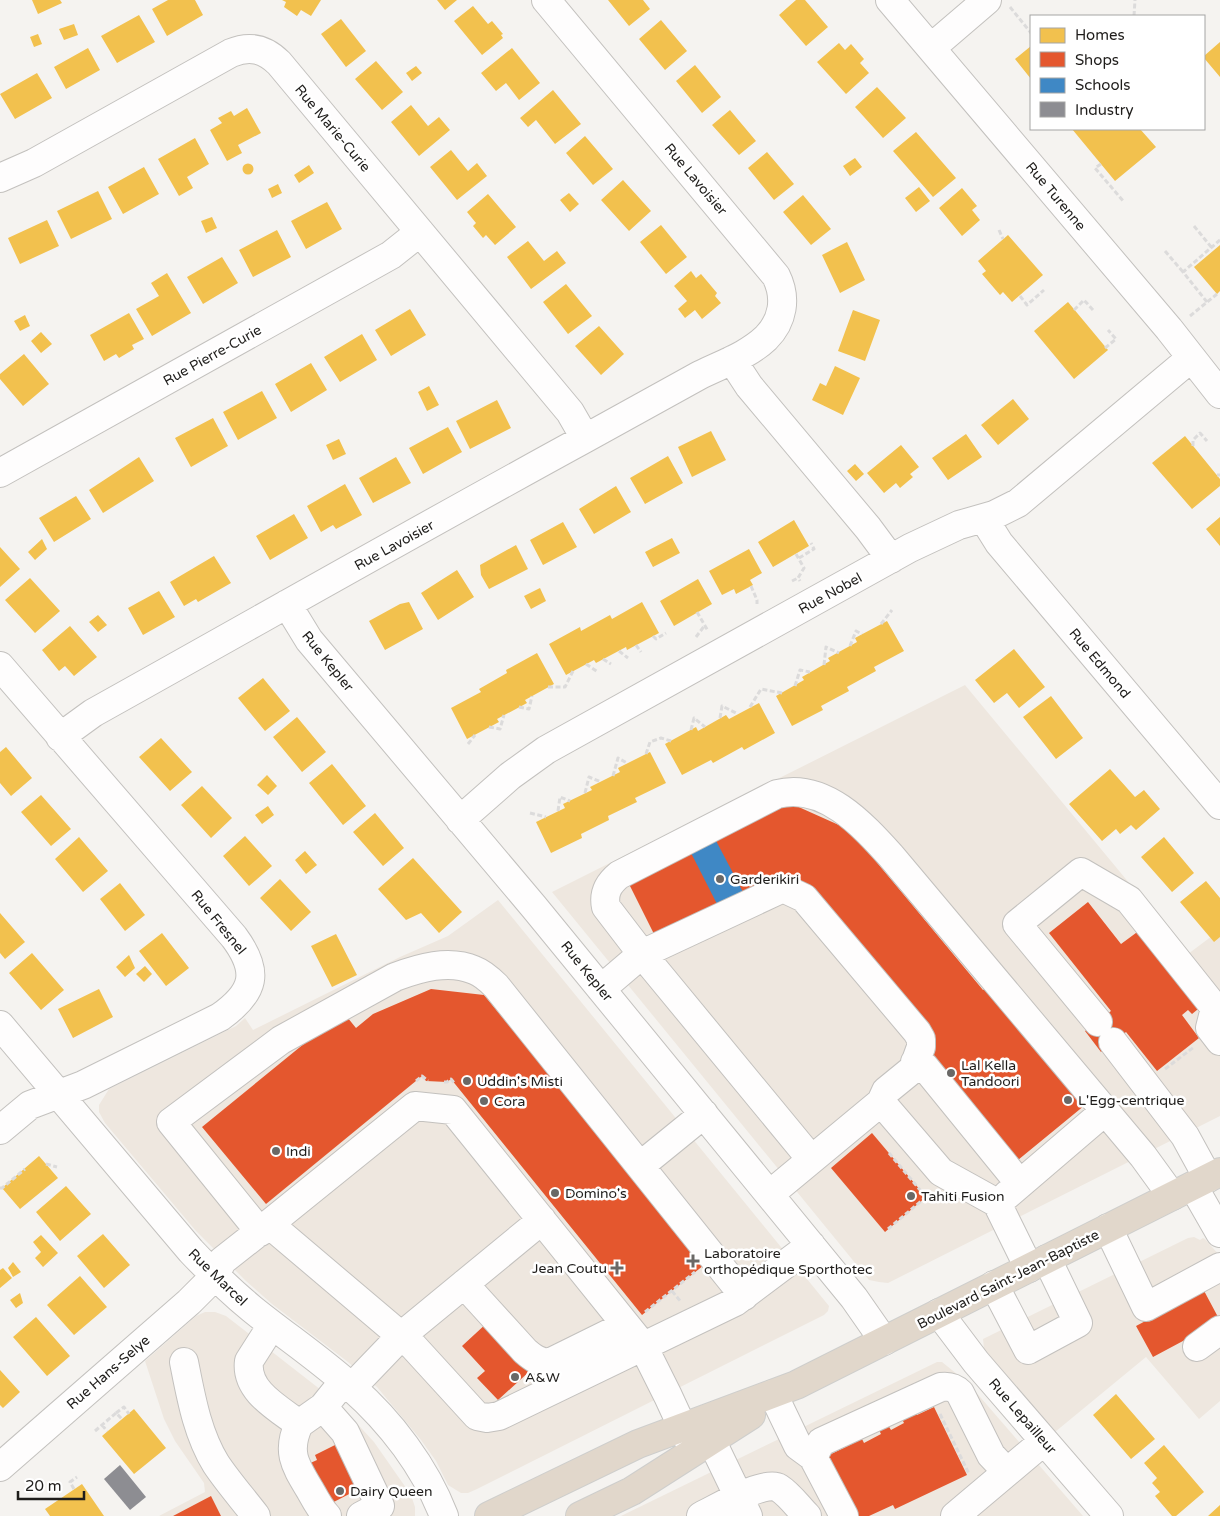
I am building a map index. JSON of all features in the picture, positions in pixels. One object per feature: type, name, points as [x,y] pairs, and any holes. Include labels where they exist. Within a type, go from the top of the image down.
[{"type":"highway","name":"Boulevard Saint-Jean-Baptiste","points":[[594,1513],[632,1492],[697,1435],[1198,1183]]},
{"type":"highway","name":"Boulevard Saint-Jean-Baptiste","points":[[488,1516],[638,1444],[697,1435]]},
{"type":"street","name":"Rue Lavoisier","points":[[60,737],[94,712],[585,438],[702,374],[732,360],[756,346],[773,328],[782,306],[783,295],[776,276],[546,0]]},
{"type":"street","name":"Rue Turenne","points":[[890,0],[1169,330],[1220,394]]},
{"type":"street","points":[[931,48],[987,0]]},
{"type":"street","name":"Rue Marie-Curie","points":[[0,178],[34,163],[231,53],[240,49],[256,49],[272,56],[570,412],[585,438]]},
{"type":"street","name":"Rue Pierre-Curie","points":[[0,473],[391,255],[420,232]]},
{"type":"street","name":"Rue Nobel","points":[[460,820],[510,776],[546,750],[891,559],[943,532],[1006,510],[1018,503],[1192,358]]},
{"type":"street","points":[[732,360],[749,386],[868,528],[891,559]]},
{"type":"street","name":"Rue Edmond","points":[[984,518],[999,544],[1220,805]]},
{"type":"street","name":"Rue Kepler","points":[[287,604],[309,640],[770,1194],[854,1298],[884,1341]]},
{"type":"street","name":"Rue Fresnel","points":[[0,666],[234,937],[249,961],[251,974],[243,998],[220,1017],[83,1085],[30,1105],[0,1130]]},
{"type":"street","points":[[811,1160],[642,954],[606,907],[604,899],[611,881],[624,872],[776,794],[800,791],[832,802],[878,842],[1143,1156],[1198,1183]]},
{"type":"street","points":[[1209,1042],[1210,1028],[1216,1008],[1129,900],[1081,872],[1018,924],[1105,1032],[1185,1136],[1198,1183],[1220,1233]]},
{"type":"street","points":[[601,989],[642,954],[781,889],[795,893],[811,904],[917,1032],[921,1039],[913,1069],[886,1091],[881,1102],[770,1194]]},
{"type":"street","points":[[744,1296],[496,986],[473,969],[456,966],[437,966],[414,970],[395,977],[280,1040],[171,1122],[265,1228],[413,1346],[477,1416],[487,1418],[499,1416],[735,1302],[744,1296],[811,1245]]},
{"type":"street","name":"Rue Marcel","points":[[0,1025],[214,1276],[272,1326],[348,1384],[383,1419],[404,1445],[431,1488],[444,1516]]},
{"type":"street","points":[[915,1062],[924,1066],[1020,1184]]},
{"type":"street","points":[[881,1102],[941,1172],[997,1203],[1078,1323],[1028,1350],[994,1285]]},
{"type":"street","name":"Rue Hans-Selye","points":[[0,1467],[189,1302],[214,1276],[222,1261],[415,1106],[453,1110],[643,1346],[743,1507]]},
{"type":"street","points":[[997,1203],[1104,1112]]},
{"type":"street","points":[[640,1166],[704,1114]]},
{"type":"street","points":[[327,1516],[294,1460],[292,1444],[299,1424],[323,1407],[400,1336],[542,1220]]},
{"type":"street","points":[[1108,1228],[1146,1307],[1220,1267]]},
{"type":"street","points":[[464,1284],[526,1351],[542,1362],[549,1363],[626,1326]]},
{"type":"street","name":"Rue Lepailleur","points":[[939,1313],[976,1362],[1044,1441],[1100,1513]]},
{"type":"street","points":[[272,1326],[252,1354],[248,1367],[250,1376],[255,1387],[264,1397],[299,1424]]},
{"type":"street","points":[[1197,1347],[1220,1330]]},
{"type":"street","points":[[184,1362],[202,1434],[241,1508]]},
{"type":"street","points":[[813,1457],[821,1442],[941,1387],[949,1386],[956,1388],[960,1393],[991,1455],[1007,1472]]},
{"type":"street","points":[[781,1393],[798,1446],[813,1457],[844,1516]]},
{"type":"street","points":[[323,1407],[345,1432],[380,1506],[361,1516]]},
{"type":"street","points":[[955,1516],[1044,1441]]},
{"type":"street","points":[[701,1516],[743,1507],[760,1488],[771,1485],[779,1488],[807,1516]]},
{"type":"path","points":[[1004,0],[1030,33]]},
{"type":"path","points":[[1134,15],[1135,0]]},
{"type":"path","points":[[1101,164],[1095,168],[1124,202]]},
{"type":"path","points":[[1194,226],[1212,248]]},
{"type":"path","points":[[1000,230],[1004,239]]},
{"type":"path","points":[[1184,272],[1220,240]]},
{"type":"path","points":[[1165,251],[1207,302]]},
{"type":"path","points":[[1020,296],[1027,305],[1044,290]]},
{"type":"path","points":[[1169,330],[1183,322],[1217,294]]},
{"type":"path","points":[[1074,310],[1084,300],[1094,311]]},
{"type":"path","points":[[1105,348],[1116,338],[1108,330]]},
{"type":"path","points":[[1193,446],[1193,440],[1200,433],[1207,441]]},
{"type":"path","points":[[799,558],[814,549],[811,543]]},
{"type":"path","points":[[792,581],[798,578]]},
{"type":"path","points":[[751,586],[757,600],[757,606],[754,609]]},
{"type":"path","points":[[881,624],[892,610]]},
{"type":"path","points":[[692,642],[705,625]]},
{"type":"path","points":[[850,646],[856,631],[862,634]]},
{"type":"path","points":[[653,636],[656,639],[666,633]]},
{"type":"path","points":[[636,645],[641,652]]},
{"type":"path","points":[[824,665],[826,647],[838,653]]},
{"type":"path","points":[[619,651],[628,658]]},
{"type":"path","points":[[603,659],[611,664]]},
{"type":"path","points":[[586,664],[598,672]]},
{"type":"path","points":[[795,686],[800,670],[810,672]]},
{"type":"path","points":[[548,688],[565,686],[574,671]]},
{"type":"path","points":[[750,707],[761,689],[782,693]]},
{"type":"path","points":[[518,707],[529,709],[532,696]]},
{"type":"path","points":[[720,718],[722,706],[738,714]]},
{"type":"path","points":[[489,727],[500,729],[504,715]]},
{"type":"path","points":[[690,730],[694,718],[705,727]]},
{"type":"path","points":[[468,744],[475,735]]},
{"type":"path","points":[[646,754],[650,742],[661,738],[671,741]]},
{"type":"path","points":[[612,776],[618,758],[627,764]]},
{"type":"path","points":[[585,793],[589,777],[600,782]]},
{"type":"path","points":[[558,811],[560,797],[570,800]]},
{"type":"path","points":[[530,813],[546,817]]},
{"type":"path","points":[[1162,1071],[1209,1042]]},
{"type":"path","points":[[884,1147],[926,1197],[888,1229]]},
{"type":"path","points":[[46,1164],[57,1167]]},
{"type":"path","points":[[0,1188],[25,1169]]},
{"type":"path","points":[[95,1431],[124,1407],[129,1414]]},
{"type":"path","points":[[939,1412],[970,1475]]},
{"type":"path","points":[[116,1413],[122,1419]]},
{"type":"path","points":[[102,1425],[107,1431]]},
{"type":"path","points":[[74,1489],[70,1482],[77,1477]]},
{"type":"shaded area","points":[[965,685],[1188,954],[1220,930],[1220,1116],[888,1283],[879,1282],[869,1280],[552,892]]},
{"type":"shaded area","points":[[498,900],[829,1306],[828,1311],[824,1315],[477,1489],[468,1493],[461,1493],[448,1485],[436,1461],[421,1440],[377,1387],[348,1362],[272,1304],[196,1231],[105,1123],[99,1112],[99,1105],[109,1089],[236,1026],[245,1018],[253,1030],[400,957],[448,936]]},
{"type":"shaded area","points":[[1194,1237],[1200,1240],[1205,1239],[1220,1256],[1220,1401],[1199,1419],[1146,1357],[1055,1432],[984,1349],[983,1339],[1188,1238]]},
{"type":"shaded area","points":[[205,1312],[215,1312],[226,1316],[330,1397],[351,1417],[374,1442],[411,1495],[415,1507],[415,1516],[159,1516],[205,1492],[204,1483],[175,1441],[164,1419],[145,1361],[196,1316]]},
{"type":"shaded area","points":[[937,1362],[942,1362],[968,1383],[1083,1516],[621,1516]]},
{"type":"building: Homes","points":[[32,0],[60,0],[62,3],[38,14]]},
{"type":"building: Homes","points":[[168,0],[195,0],[203,15],[167,36],[152,9]]},
{"type":"building: Homes","points":[[282,0],[321,0],[311,16],[301,10],[297,16],[284,7],[286,2]]},
{"type":"building: Homes","points":[[437,0],[457,0],[445,10]]},
{"type":"building: Homes","points":[[608,0],[643,0],[650,9],[629,26]]},
{"type":"building: Homes","points":[[796,0],[805,0],[828,27],[806,46],[779,15]]},
{"type":"building: Homes","points":[[473,6],[488,24],[492,21],[503,34],[501,35],[503,38],[482,55],[454,21]]},
{"type":"building: Homes","points":[[139,15],[155,42],[117,63],[101,36]]},
{"type":"building: Homes","points":[[341,19],[366,51],[346,67],[321,34]]},
{"type":"building: Homes","points":[[661,20],[687,51],[665,70],[639,39]]},
{"type":"building: Homes","points":[[74,24],[78,35],[64,40],[59,29]]},
{"type":"building: Homes","points":[[38,34],[42,44],[34,47],[30,37]]},
{"type":"building: Homes","points":[[1220,42],[1220,77],[1205,59],[1205,55]]},
{"type":"building: Homes","points":[[839,43],[845,50],[851,44],[864,59],[860,63],[869,73],[846,94],[817,62]]},
{"type":"building: Homes","points":[[1030,47],[1030,78],[1015,59]]},
{"type":"building: Homes","points":[[88,48],[100,70],[66,89],[54,67]]},
{"type":"building: Homes","points":[[512,48],[540,83],[519,100],[506,83],[496,91],[481,73]]},
{"type":"building: Homes","points":[[376,61],[403,92],[382,110],[355,79]]},
{"type":"building: Homes","points":[[695,65],[721,97],[702,113],[676,81]]},
{"type":"building: Homes","points":[[416,66],[422,73],[412,81],[406,73]]},
{"type":"building: Homes","points":[[37,73],[52,98],[15,119],[0,94]]},
{"type":"building: Homes","points":[[877,87],[906,118],[883,138],[855,107]]},
{"type":"building: Homes","points":[[553,90],[581,124],[555,144],[536,120],[528,127],[520,118]]},
{"type":"building: Homes","points":[[411,105],[428,126],[439,117],[450,130],[419,156],[391,122]]},
{"type":"building: Homes","points":[[247,108],[261,133],[238,145],[242,153],[227,161],[210,130],[222,123],[218,118],[231,111],[234,116]]},
{"type":"building: Homes","points":[[730,110],[756,141],[739,155],[712,125]]},
{"type":"building: Homes","points":[[1073,130],[1141,130],[1156,147],[1115,181]]},
{"type":"building: Homes","points":[[916,132],[956,178],[933,197],[893,151]]},
{"type":"building: Homes","points":[[585,136],[613,169],[593,185],[566,153]]},
{"type":"building: Homes","points":[[195,138],[209,164],[187,177],[193,188],[179,196],[158,159]]},
{"type":"building: Homes","points":[[451,150],[468,171],[477,163],[487,176],[457,200],[430,167]]},
{"type":"building: Homes","points":[[767,152],[794,184],[774,200],[748,168]]},
{"type":"building: Homes","points":[[855,158],[862,167],[850,176],[843,166]]},
{"type":"building: Homes","points":[[248,163],[254,169],[248,175],[242,169]]},
{"type":"building: Homes","points":[[309,165],[314,173],[299,183],[294,175]]},
{"type":"building: Homes","points":[[144,167],[159,194],[123,214],[108,187]]},
{"type":"building: Homes","points":[[623,180],[651,211],[629,231],[601,200]]},
{"type":"building: Homes","points":[[278,184],[282,193],[272,198],[268,189]]},
{"type":"building: Homes","points":[[919,187],[930,201],[916,212],[905,198]]},
{"type":"building: Homes","points":[[962,188],[977,206],[972,210],[980,220],[962,236],[939,208]]},
{"type":"building: Homes","points":[[98,191],[112,219],[71,239],[57,211]]},
{"type":"building: Homes","points":[[569,193],[579,204],[570,212],[560,200]]},
{"type":"building: Homes","points":[[488,194],[516,227],[495,245],[486,235],[483,238],[473,226],[476,223],[467,212]]},
{"type":"building: Homes","points":[[803,195],[831,229],[811,245],[783,212]]},
{"type":"building: Homes","points":[[327,202],[342,229],[306,249],[291,221]]},
{"type":"building: Homes","points":[[212,217],[217,228],[206,233],[201,221]]},
{"type":"building: Homes","points":[[47,220],[59,246],[20,264],[8,238]]},
{"type":"building: Homes","points":[[661,225],[687,257],[666,274],[640,242]]},
{"type":"building: Homes","points":[[277,230],[291,257],[253,277],[239,250]]},
{"type":"building: Homes","points":[[1008,235],[1043,275],[1012,302],[1003,292],[1000,295],[982,274],[986,271],[978,261]]},
{"type":"building: Homes","points":[[528,241],[544,261],[557,251],[566,263],[531,289],[507,257]]},
{"type":"building: Homes","points":[[847,242],[865,280],[840,293],[822,255]]},
{"type":"building: Homes","points":[[1220,245],[1220,291],[1217,294],[1194,267]]},
{"type":"building: Homes","points":[[222,257],[238,283],[203,304],[187,277]]},
{"type":"building: Homes","points":[[691,271],[696,278],[701,274],[717,293],[715,296],[721,303],[702,319],[695,310],[685,318],[678,309],[687,301],[674,286]]},
{"type":"building: Homes","points":[[167,273],[191,313],[152,336],[136,309],[159,296],[151,283]]},
{"type":"building: Homes","points":[[566,284],[592,316],[568,334],[543,302]]},
{"type":"building: Homes","points":[[1068,302],[1108,350],[1074,379],[1034,331]]},
{"type":"building: Homes","points":[[410,309],[426,335],[391,356],[375,330]]},
{"type":"building: Homes","points":[[853,310],[880,320],[865,361],[838,351]]},
{"type":"building: Homes","points":[[129,313],[144,339],[132,345],[134,349],[119,358],[116,354],[104,361],[90,335]]},
{"type":"building: Homes","points":[[25,315],[30,326],[20,331],[14,321]]},
{"type":"building: Homes","points":[[599,326],[624,354],[601,375],[575,346]]},
{"type":"building: Homes","points":[[41,332],[52,344],[41,353],[31,341]]},
{"type":"building: Homes","points":[[362,334],[377,360],[340,382],[324,357]]},
{"type":"building: Homes","points":[[24,354],[49,384],[23,406],[0,379],[0,374]]},
{"type":"building: Homes","points":[[311,363],[327,390],[291,412],[275,384]]},
{"type":"building: Homes","points":[[835,366],[860,378],[843,415],[812,400],[820,383],[826,386]]},
{"type":"building: Homes","points":[[429,386],[439,405],[427,411],[418,392]]},
{"type":"building: Homes","points":[[262,391],[277,418],[238,440],[223,412]]},
{"type":"building: Homes","points":[[1013,399],[1029,419],[998,445],[981,425]]},
{"type":"building: Homes","points":[[497,400],[511,428],[470,449],[456,421]]},
{"type":"building: Homes","points":[[213,418],[228,446],[191,467],[175,438]]},
{"type":"building: Homes","points":[[448,427],[462,452],[423,474],[409,448]]},
{"type":"building: Homes","points":[[711,431],[726,460],[692,477],[678,447]]},
{"type":"building: Homes","points":[[966,434],[982,457],[948,480],[932,458]]},
{"type":"building: Homes","points":[[1185,436],[1220,479],[1220,486],[1192,509],[1152,463]]},
{"type":"building: Homes","points":[[339,439],[346,454],[333,460],[326,445]]},
{"type":"building: Homes","points":[[901,445],[919,467],[910,474],[913,477],[900,488],[896,483],[884,493],[867,473]]},
{"type":"building: Homes","points":[[668,456],[683,483],[645,504],[630,478]]},
{"type":"building: Homes","points":[[139,457],[154,481],[103,513],[89,490]]},
{"type":"building: Homes","points":[[396,457],[411,483],[373,503],[359,478]]},
{"type":"building: Homes","points":[[855,464],[864,474],[856,481],[847,471]]},
{"type":"building: Homes","points":[[345,484],[362,515],[336,529],[333,525],[321,532],[307,506]]},
{"type":"building: Homes","points":[[616,486],[631,512],[594,534],[579,509]]},
{"type":"building: Homes","points":[[76,496],[91,519],[54,542],[39,518]]},
{"type":"building: Homes","points":[[294,514],[308,538],[270,560],[256,536]]},
{"type":"building: Homes","points":[[1220,517],[1220,546],[1206,529]]},
{"type":"building: Homes","points":[[794,520],[809,546],[773,567],[758,542]]},
{"type":"building: Homes","points":[[563,522],[577,547],[543,565],[530,540]]},
{"type":"building: Homes","points":[[672,538],[680,553],[653,567],[645,552]]},
{"type":"building: Homes","points":[[42,539],[47,549],[35,560],[28,552]]},
{"type":"building: Homes","points":[[516,545],[528,569],[489,589],[481,575],[480,565]]},
{"type":"building: Homes","points":[[0,547],[20,569],[0,587]]},
{"type":"building: Homes","points":[[749,549],[762,573],[750,580],[753,585],[736,594],[734,589],[722,595],[709,571]]},
{"type":"building: Homes","points":[[214,556],[231,583],[198,602],[196,599],[184,606],[170,582]]},
{"type":"building: Homes","points":[[457,570],[474,597],[438,620],[421,593]]},
{"type":"building: Homes","points":[[30,578],[60,611],[35,633],[5,600]]},
{"type":"building: Homes","points":[[698,579],[712,604],[674,626],[660,601]]},
{"type":"building: Homes","points":[[540,588],[546,601],[531,609],[524,596]]},
{"type":"building: Homes","points":[[159,591],[175,617],[143,635],[128,608]]},
{"type":"building: Homes","points":[[409,602],[423,629],[385,650],[369,621],[400,604]]},
{"type":"building: Homes","points":[[642,602],[659,633],[627,650],[626,647],[596,663],[594,660],[566,675],[549,644],[580,627],[581,631],[610,615],[612,619]]},
{"type":"building: Homes","points":[[98,615],[107,625],[98,632],[89,622]]},
{"type":"building: Homes","points":[[887,621],[904,651],[874,667],[876,671],[847,687],[849,691],[821,706],[823,710],[792,726],[776,696],[804,680],[802,677],[830,661],[828,658],[857,642],[855,638]]},
{"type":"building: Homes","points":[[70,626],[97,657],[74,676],[65,666],[59,671],[42,650]]},
{"type":"building: Homes","points":[[1014,649],[1045,687],[1019,708],[1007,693],[994,703],[975,680]]},
{"type":"building: Homes","points":[[537,653],[554,684],[525,700],[527,703],[497,719],[499,722],[467,739],[451,708],[481,692],[479,689],[507,673],[506,670]]},
{"type":"building: Homes","points":[[263,678],[290,711],[265,731],[238,698]]},
{"type":"building: Homes","points":[[1051,696],[1083,738],[1056,759],[1023,717]]},
{"type":"building: Homes","points":[[759,703],[775,733],[744,750],[742,747],[713,763],[711,760],[682,775],[665,744],[696,727],[698,731],[726,715],[729,719]]},
{"type":"building: Homes","points":[[297,717],[326,752],[302,772],[273,737]]},
{"type":"building: Homes","points":[[161,738],[192,772],[170,791],[139,757]]},
{"type":"building: Homes","points":[[6,747],[32,778],[11,796],[0,783],[0,752]]},
{"type":"building: Homes","points":[[650,752],[666,783],[635,798],[637,802],[608,816],[609,820],[581,834],[582,838],[551,853],[536,822],[565,808],[563,804],[592,790],[590,787],[620,772],[618,768]]},
{"type":"building: Homes","points":[[332,764],[366,806],[343,825],[309,783]]},
{"type":"building: Homes","points":[[1110,769],[1135,797],[1144,790],[1160,809],[1136,830],[1131,825],[1120,834],[1116,829],[1102,841],[1069,804]]},
{"type":"building: Homes","points":[[267,775],[277,786],[268,795],[257,785]]},
{"type":"building: Homes","points":[[202,786],[232,818],[211,838],[181,805]]},
{"type":"building: Homes","points":[[41,795],[71,829],[51,846],[21,812]]},
{"type":"building: Homes","points":[[268,806],[274,815],[262,824],[255,815]]},
{"type":"building: Homes","points":[[375,813],[404,848],[383,866],[353,832]]},
{"type":"building: Homes","points":[[245,836],[272,866],[249,886],[223,856]]},
{"type":"building: Homes","points":[[79,837],[108,871],[83,892],[55,859]]},
{"type":"building: Homes","points":[[1164,837],[1194,873],[1172,892],[1141,857]]},
{"type":"building: Homes","points":[[305,851],[317,865],[306,874],[295,860]]},
{"type":"building: Homes","points":[[413,858],[462,912],[439,933],[421,913],[406,920],[378,889]]},
{"type":"building: Homes","points":[[280,879],[311,912],[291,931],[260,898]]},
{"type":"building: Homes","points":[[1206,881],[1220,898],[1220,937],[1214,942],[1180,902]]},
{"type":"building: Homes","points":[[120,883],[145,915],[125,931],[100,899]]},
{"type":"building: Homes","points":[[0,913],[25,942],[5,959],[0,953]]},
{"type":"building: Homes","points":[[162,933],[189,968],[166,986],[139,951]]},
{"type":"building: Homes","points":[[336,934],[357,975],[332,987],[311,946]]},
{"type":"building: Homes","points":[[32,953],[64,990],[41,1010],[9,973]]},
{"type":"building: Homes","points":[[129,955],[135,968],[125,977],[116,967]]},
{"type":"building: Homes","points":[[145,966],[152,974],[144,982],[136,974]]},
{"type":"building: Homes","points":[[99,989],[113,1017],[73,1038],[58,1009]]},
{"type":"building: Homes","points":[[39,1156],[58,1178],[20,1209],[2,1188]]},
{"type":"building: Homes","points":[[66,1186],[91,1214],[60,1241],[36,1212]]},
{"type":"building: Homes","points":[[103,1234],[130,1265],[104,1288],[77,1256]]},
{"type":"building: Homes","points":[[41,1235],[58,1253],[43,1267],[35,1258],[41,1252],[33,1242]]},
{"type":"building: Homes","points":[[13,1262],[21,1272],[13,1277],[8,1268]]},
{"type":"building: Homes","points":[[3,1268],[12,1278],[0,1288],[0,1270]]},
{"type":"building: Homes","points":[[80,1276],[107,1307],[74,1335],[47,1305]]},
{"type":"building: Homes","points":[[20,1293],[23,1303],[16,1308],[10,1300]]},
{"type":"building: Homes","points":[[36,1317],[70,1356],[47,1376],[13,1337]]},
{"type":"building: Homes","points":[[0,1370],[20,1392],[3,1408],[0,1405]]},
{"type":"building: Homes","points":[[1116,1394],[1155,1439],[1131,1459],[1093,1415]]},
{"type":"building: Homes","points":[[134,1409],[166,1448],[134,1474],[102,1436]]},
{"type":"building: Homes","points":[[1164,1445],[1204,1492],[1176,1516],[1172,1516],[1155,1496],[1160,1492],[1152,1483],[1157,1478],[1144,1463]]},
{"type":"building: Homes","points":[[82,1484],[104,1516],[50,1516],[45,1509]]},
{"type":"building: Homes","points":[[1220,1505],[1220,1516],[1208,1516]]},
{"type":"building: Shops","points":[[783,800],[850,830],[983,990],[988,987],[1085,1105],[1018,1160],[965,1106],[801,882],[781,875],[656,938],[626,878]]},
{"type":"building: Shops","points":[[1088,902],[1121,944],[1140,930],[1203,1005],[1192,1014],[1188,1010],[1182,1015],[1199,1038],[1157,1071],[1126,1032],[1101,1052],[1085,1031],[1111,1011],[1049,933]]},
{"type":"building: Shops","name":"Indi","points":[[431,989],[484,995],[513,1030],[520,1024],[527,1033],[520,1039],[704,1265],[642,1315],[451,1079],[447,1082],[426,1081],[422,1076],[266,1204],[202,1127],[343,1012],[356,1028],[373,1014]]},
{"type":"building: Shops","points":[[872,1133],[926,1197],[885,1232],[831,1168]]},
{"type":"building: Shops","points":[[1202,1287],[1218,1317],[1211,1326],[1153,1357],[1136,1326],[1172,1307]]},
{"type":"building: Shops","points":[[488,1322],[531,1370],[498,1400],[477,1378],[485,1371],[462,1346]]},
{"type":"building: Shops","points":[[934,1407],[967,1475],[895,1509],[893,1505],[869,1516],[859,1516],[825,1457],[862,1439],[864,1443],[881,1434],[879,1430],[888,1425],[891,1430],[904,1423],[902,1419],[916,1413],[917,1415]]},
{"type":"building: Shops","points":[[337,1444],[354,1476],[351,1478],[357,1490],[326,1506],[306,1465],[317,1460],[315,1455]]},
{"type":"building: Shops","points":[[211,1496],[221,1516],[173,1516]]},
{"type":"building: Schools","name":"Garderikiri","points":[[713,835],[744,894],[718,906],[688,847]]},
{"type":"building: Industry","points":[[120,1465],[146,1497],[130,1510],[104,1479]]},
{"type":"place","name":"Garderikiri","points":[[720,879]]},
{"type":"place","name":"Lal Kella Tandoori","points":[[951,1073]]},
{"type":"place","name":"Uddin's Misti","points":[[467,1081]]},
{"type":"place","name":"L'Egg-centrique","points":[[1068,1100]]},
{"type":"place","name":"Cora","points":[[484,1101]]},
{"type":"place","name":"Indi","points":[[276,1151]]},
{"type":"place","name":"Domino's","points":[[555,1193]]},
{"type":"place","name":"Tahiti Fusion","points":[[911,1196]]},
{"type":"place","name":"Laboratoire orthopédique Sporthotec","points":[[693,1261]]},
{"type":"place","name":"Jean Coutu","points":[[617,1268]]},
{"type":"place","name":"A&W","points":[[515,1377]]},
{"type":"place","name":"Dairy Queen","points":[[340,1491]]}]
